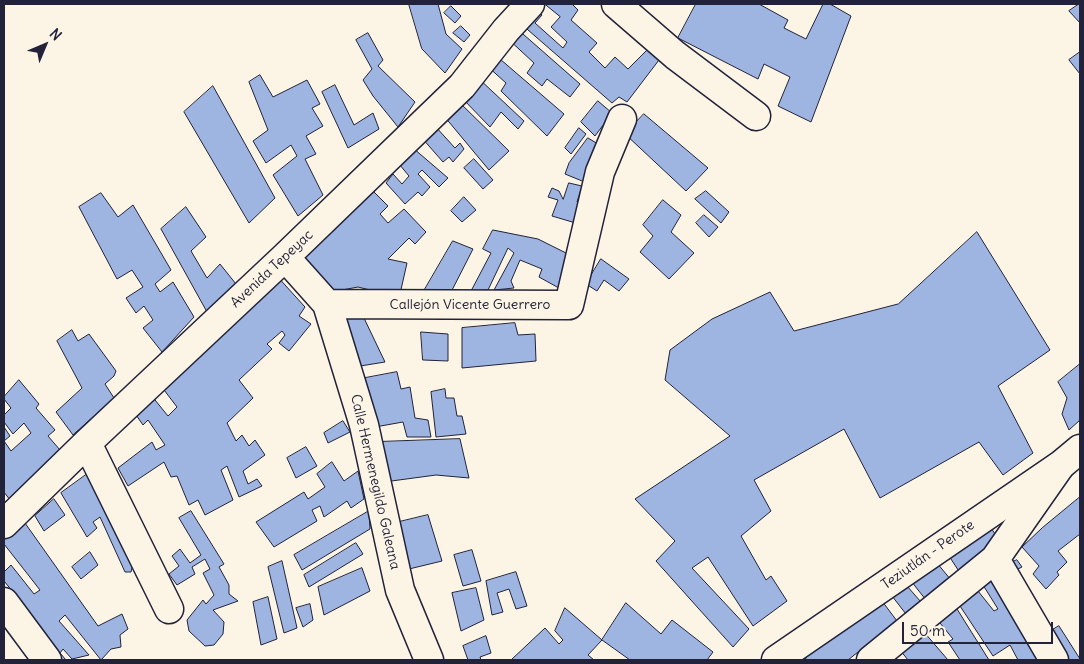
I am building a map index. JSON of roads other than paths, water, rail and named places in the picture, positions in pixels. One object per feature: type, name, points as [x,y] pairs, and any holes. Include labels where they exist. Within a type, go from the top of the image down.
[{"type":"street","name":"Avenida Tepeyac","points":[[4,524],[462,86],[506,30],[530,4]]},
{"type":"street","points":[[616,4],[675,54],[756,116]]},
{"type":"street","name":"Callejón Vicente Guerrero","points":[[327,304],[569,305],[600,172],[622,119]]},
{"type":"street","name":"Calle Hermenegildo Galeana","points":[[285,257],[327,304],[364,424],[400,590],[429,660]]},
{"type":"street","points":[[87,443],[168,609]]},
{"type":"street","points":[[871,660],[995,559],[1071,456]]},
{"type":"street","name":"Teziutlán - Perote","points":[[776,660],[1071,456]]},
{"type":"street","points":[[995,559],[1054,660]]},
{"type":"street","points":[[4,602],[48,660]]}]
